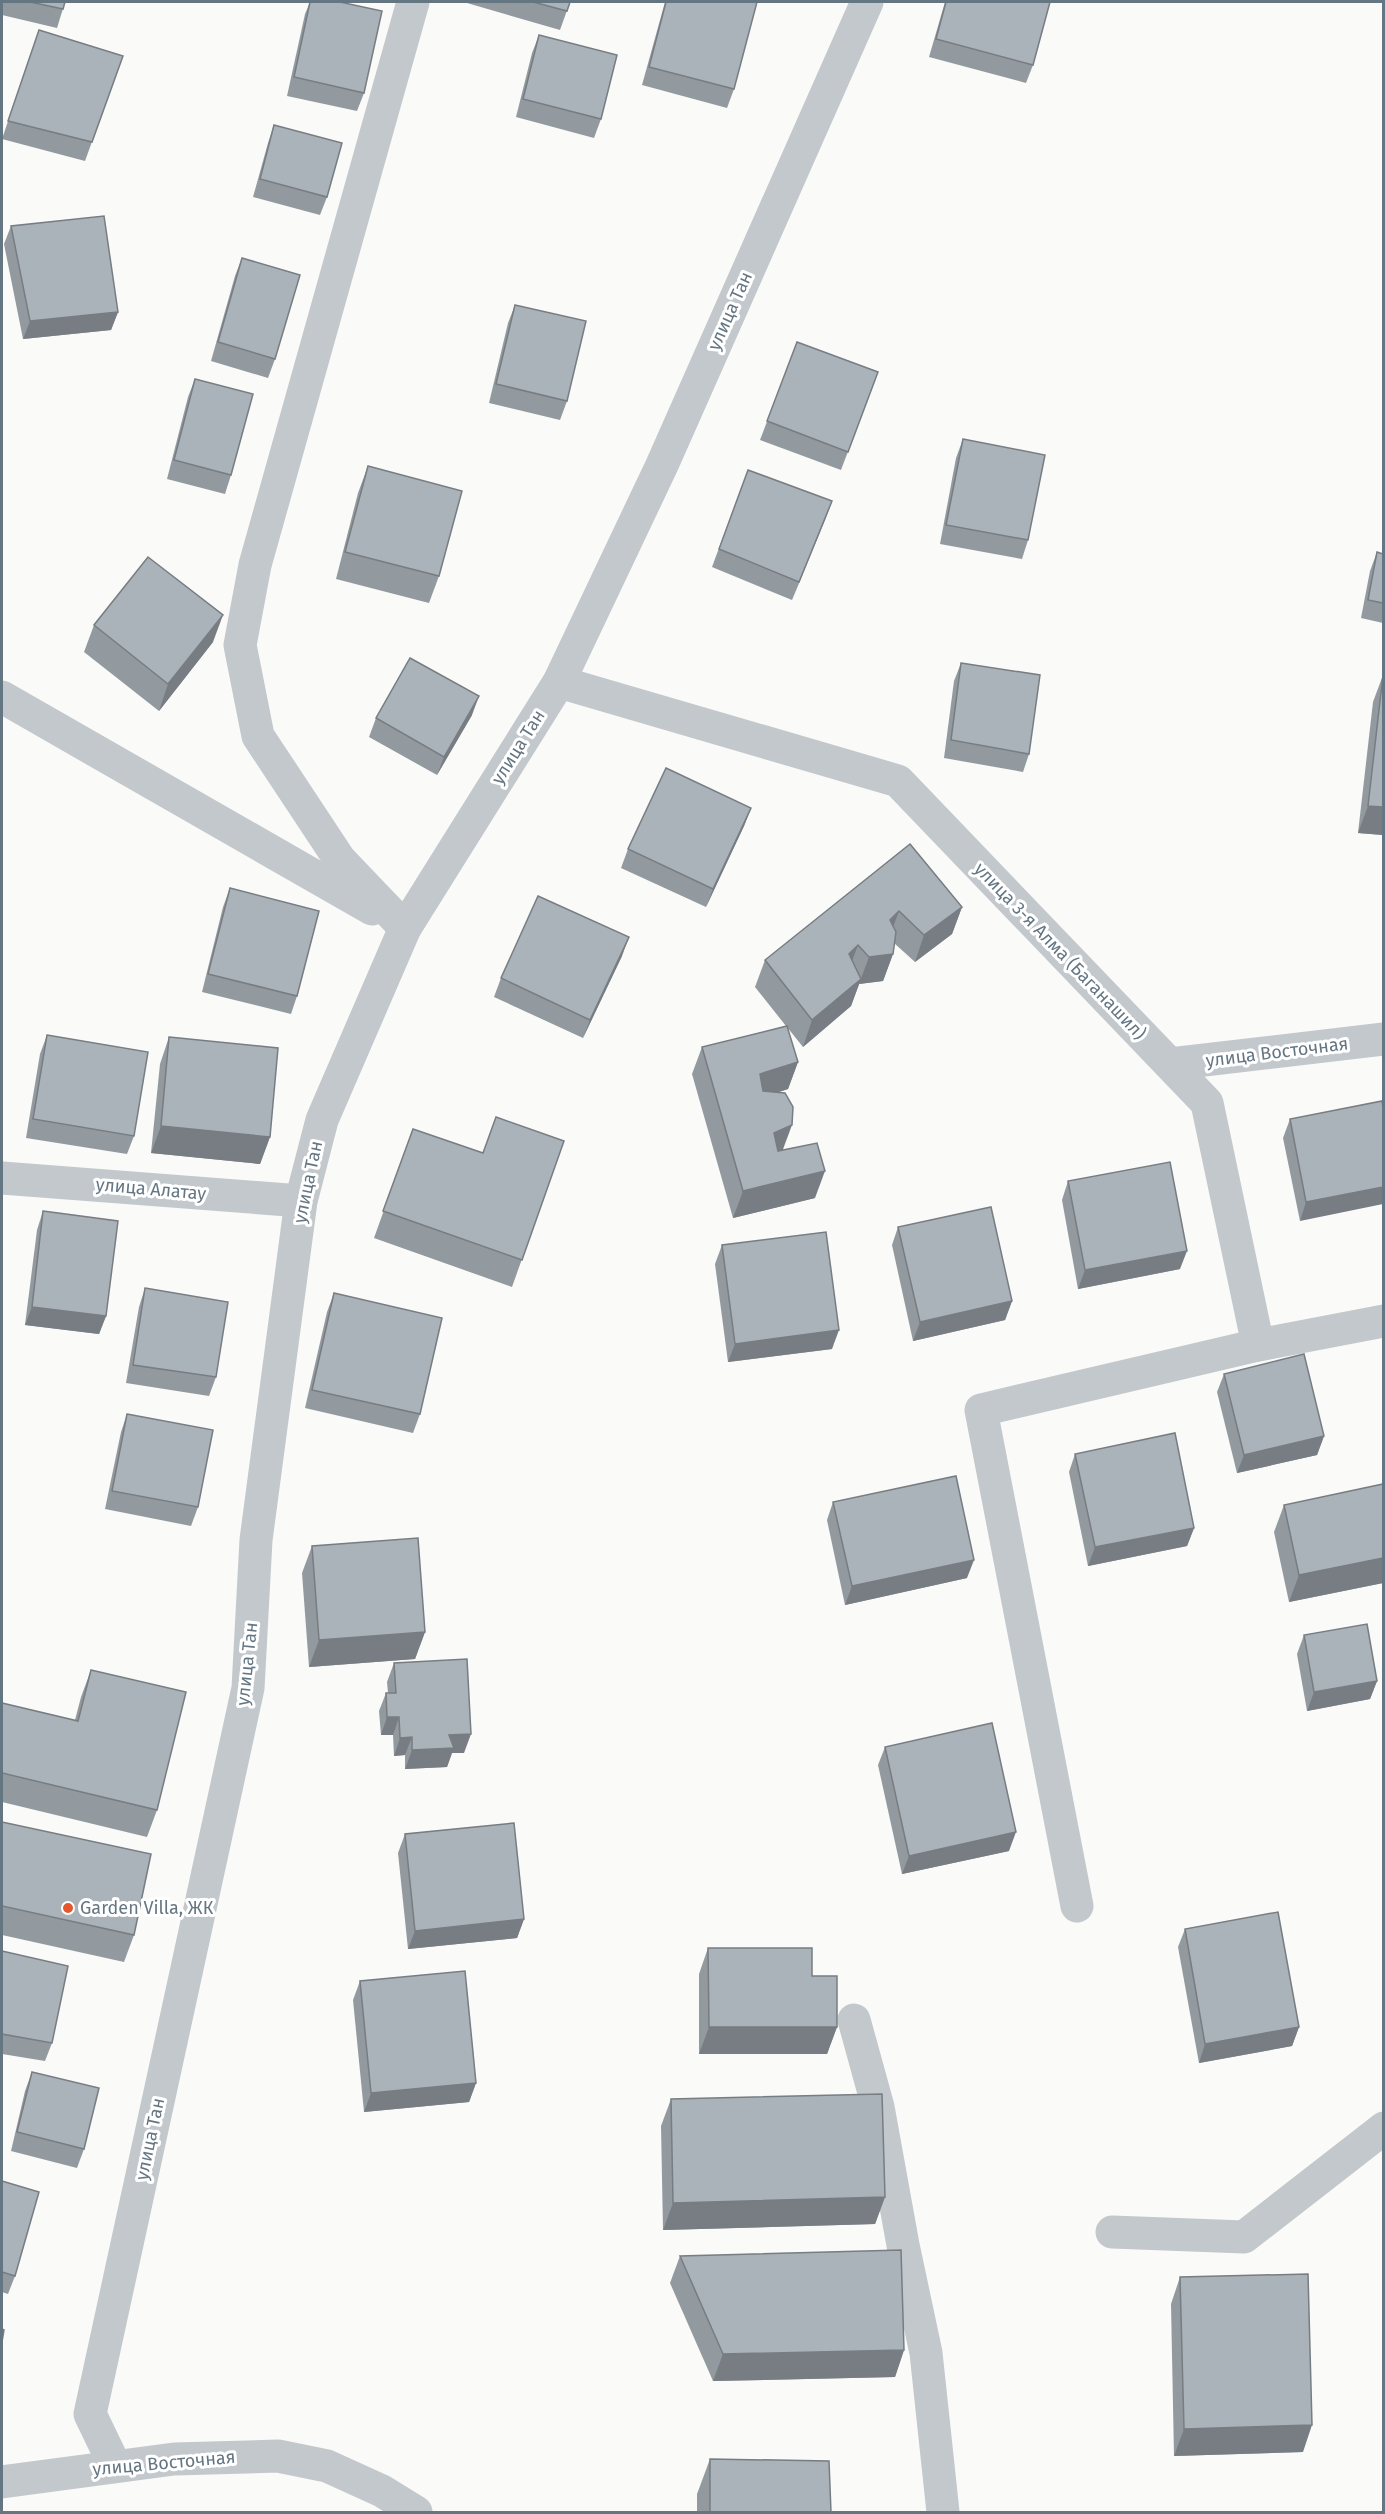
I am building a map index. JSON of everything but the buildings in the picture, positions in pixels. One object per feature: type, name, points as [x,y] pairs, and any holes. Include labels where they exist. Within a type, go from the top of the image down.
[{"type":"street","points":[[405,928],[340,860],[258,736],[240,645],[255,565],[413,2]]},
{"type":"street","name":"улица Тан","points":[[115,2466],[90,2414],[248,1688],[256,1540],[301,1201],[322,1120],[405,928],[559,682],[662,465],[867,2]]},
{"type":"street","name":"улица 3-я Алма (Баганашил)","points":[[559,682],[898,782],[1208,1103],[1258,1345]]},
{"type":"street","points":[[2,697],[405,928]]},
{"type":"street","name":"улица Восточная","points":[[1170,1064],[1383,1039]]},
{"type":"street","name":"улица Алатау","points":[[2,1178],[301,1201]]},
{"type":"street","points":[[1077,1906],[981,1410],[1258,1345],[1383,1321]]},
{"type":"street","points":[[854,2020],[878,2107],[903,2245],[926,2353],[943,2512]]},
{"type":"street","points":[[1112,2232],[1244,2237],[1383,2128]]},
{"type":"street","name":"улица Восточная","points":[[2,2482],[174,2459],[278,2456],[327,2466],[382,2491],[416,2512]]},
{"type":"place","name":"Garden Villa, ЖК","points":[[68,1908]]}]
